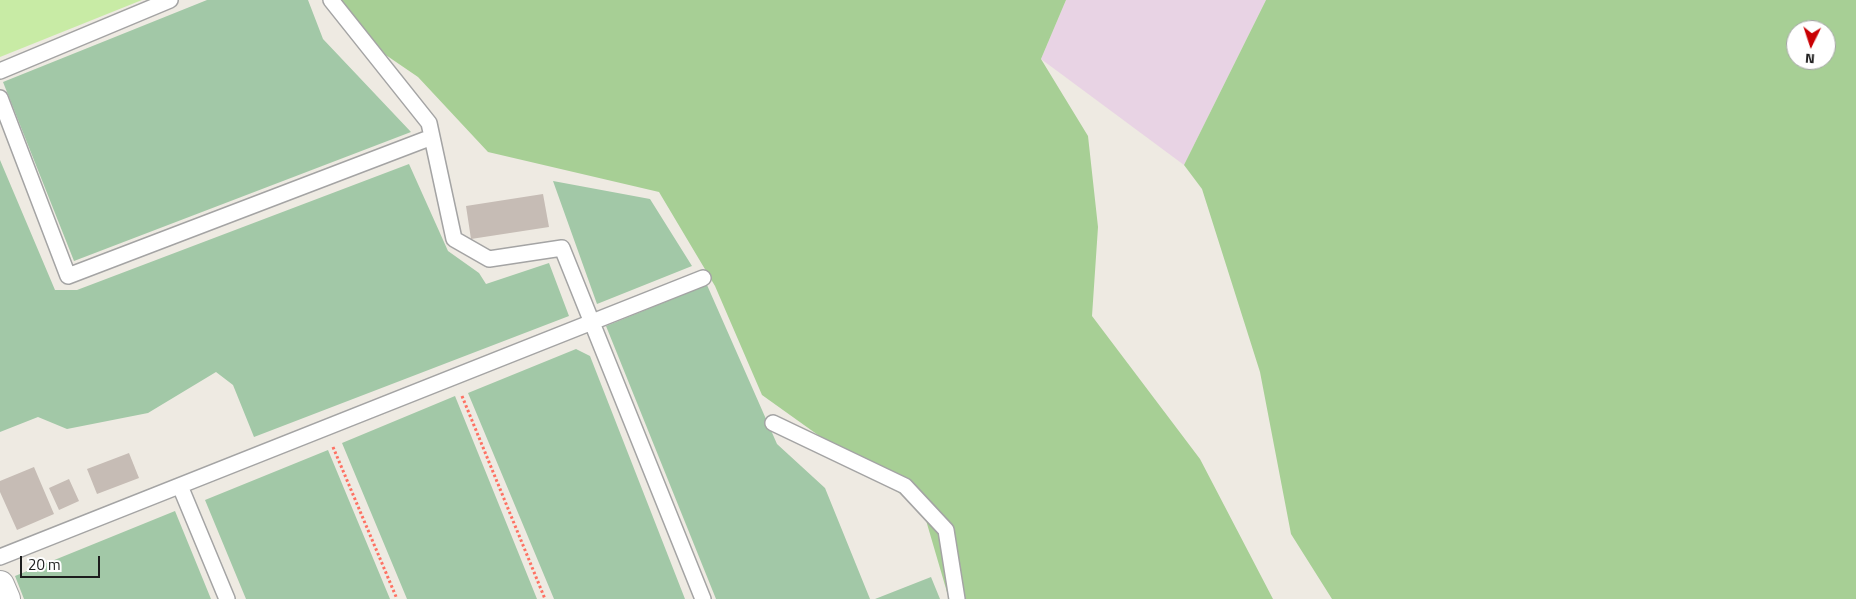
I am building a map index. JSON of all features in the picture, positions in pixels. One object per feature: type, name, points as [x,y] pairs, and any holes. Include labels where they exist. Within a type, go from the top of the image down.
[{"type":"street","points":[[0,585],[6,599]]},
{"type":"lane","points":[[0,71],[170,0]]},
{"type":"lane","points":[[331,0],[429,123],[454,239],[489,259],[562,248],[703,599]]},
{"type":"lane","points":[[0,98],[68,276],[432,138]]},
{"type":"lane","points":[[0,557],[703,278]]},
{"type":"lane","points":[[773,423],[905,486],[946,530],[957,599]]},
{"type":"lane","points":[[180,486],[227,599]]},
{"type":"path","points":[[455,376],[545,599]]},
{"type":"path","points":[[325,428],[397,599]]},
{"type":"shaded area","points":[[1066,0],[1266,0],[1184,165],[1041,59]]},
{"type":"green space","points":[[0,0],[142,0],[0,57]]},
{"type":"green space","points":[[207,0],[308,0],[323,39],[411,132],[74,261],[3,82]]},
{"type":"green space","points":[[334,0],[1066,0],[1041,59],[1088,136],[1098,227],[1092,316],[1200,459],[1273,599],[949,599],[923,510],[762,395],[715,286],[659,192],[488,152],[418,77],[355,34]]},
{"type":"green space","points":[[1266,0],[1856,0],[1856,599],[1332,599],[1291,534],[1260,372],[1202,189],[1184,165]]},
{"type":"green space","points":[[0,160],[55,290],[77,290],[409,164],[448,251],[479,273],[486,284],[549,263],[569,316],[254,437],[233,385],[216,372],[148,413],[67,429],[38,417],[0,432]]},
{"type":"green space","points":[[553,181],[650,199],[692,266],[597,304]]},
{"type":"green space","points":[[707,285],[777,444],[825,488],[870,599],[716,599],[606,326]]},
{"type":"green space","points":[[576,349],[590,356],[685,599],[554,599],[468,393]]},
{"type":"green space","points":[[455,396],[537,599],[407,599],[342,443]]},
{"type":"green space","points":[[328,450],[390,599],[246,599],[205,500]]},
{"type":"green space","points":[[175,511],[211,599],[24,599],[15,576]]},
{"type":"green space","points":[[931,577],[940,599],[875,599]]},
{"type":"building","points":[[543,194],[549,227],[471,239],[466,206]]},
{"type":"building","points":[[129,453],[139,478],[97,494],[87,469]]},
{"type":"building","points":[[34,467],[54,514],[17,530],[0,492],[0,481]]},
{"type":"building","points":[[69,479],[79,501],[59,510],[49,488]]}]
